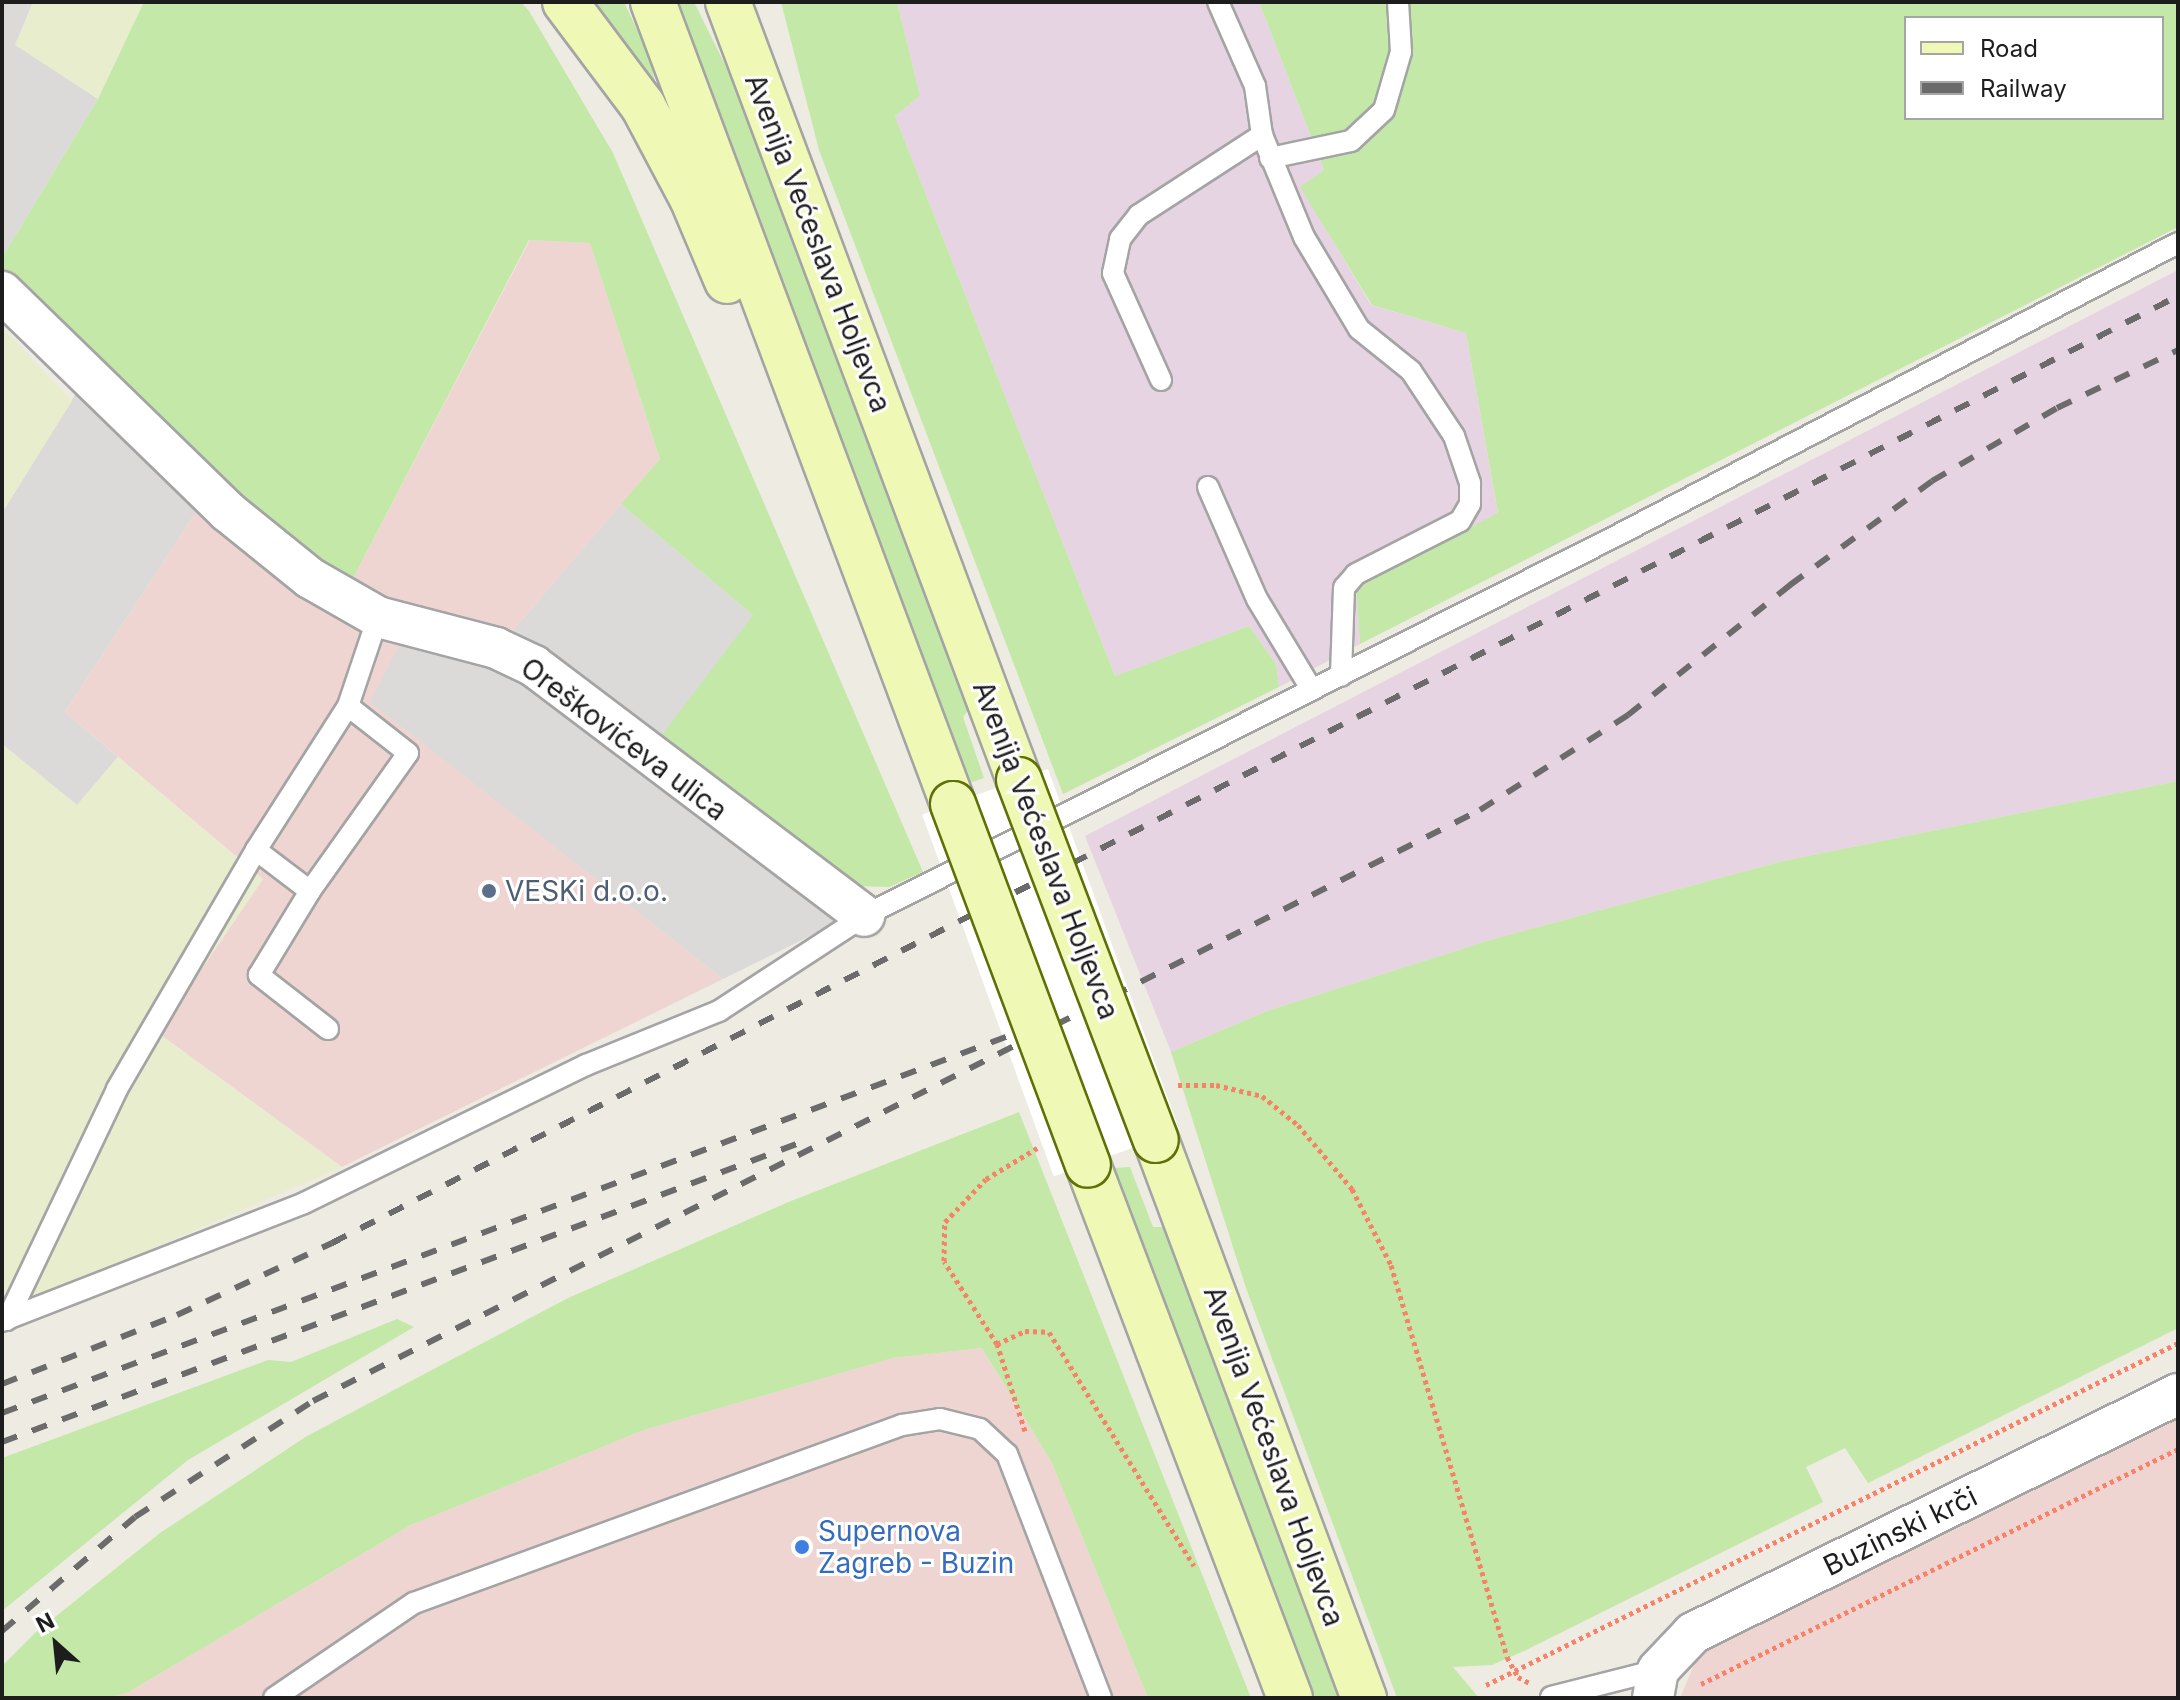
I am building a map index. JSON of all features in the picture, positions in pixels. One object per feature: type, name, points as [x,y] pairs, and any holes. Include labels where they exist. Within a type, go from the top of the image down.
[{"type":"main road","points":[[565,2],[643,106],[692,198],[729,286],[801,398]]},
{"type":"main road","points":[[653,2],[1290,1698]]},
{"type":"main road","name":"Avenija Većeslava Holjevca","points":[[728,2],[1364,1698]]},
{"type":"street","name":"Oreškovićeva ulica","points":[[2,292],[227,511],[310,578],[378,617],[496,648],[534,666],[864,916]]},
{"type":"street","name":"Buzinski krči","points":[[1656,1684],[1693,1633],[2178,1394]]},
{"type":"lane","points":[[1218,2],[1255,86],[1262,135],[1304,237],[1359,329],[1411,371],[1454,436],[1470,483],[1470,504],[1460,521],[1356,574],[1344,588],[1341,676]]},
{"type":"lane","points":[[1270,158],[1351,141],[1384,110],[1401,52],[1398,2]]},
{"type":"lane","points":[[1161,380],[1113,273],[1120,239],[1139,215],[1262,135]]},
{"type":"lane","points":[[4,1320],[304,1203],[586,1065],[719,1011],[864,916],[1341,676],[2178,243]]},
{"type":"lane","points":[[1208,487],[1251,588],[1312,690]]},
{"type":"lane","points":[[4,1320],[117,1089],[256,850],[348,706],[378,617]]},
{"type":"lane","points":[[328,1029],[259,975],[310,891],[408,753],[348,706]]},
{"type":"lane","points":[[256,850],[310,891]]},
{"type":"lane","points":[[274,1698],[414,1603],[902,1425],[940,1419],[980,1429],[1007,1454],[1101,1698]]},
{"type":"lane","points":[[1551,1697],[1656,1684]]},
{"type":"path","points":[[1352,1189],[1391,1265],[1514,1669],[1551,1697]]},
{"type":"path","points":[[1007,1454],[1026,1429],[997,1344],[1025,1331],[1049,1332],[1193,1565],[1205,1568],[1200,1553]]},
{"type":"path","points":[[1486,1685],[2178,1343]]},
{"type":"path","points":[[1695,1687],[2178,1449]]},
{"type":"shaded area","points":[[2,2],[33,2],[16,45],[98,99],[2,258]]},
{"type":"shaded area","points":[[897,2],[1259,2],[1324,170],[1301,187],[1371,305],[1466,333],[1498,514],[1356,586],[1360,644],[1279,687],[1276,664],[1249,626],[1115,676],[895,116],[920,96]]},
{"type":"shaded area","points":[[530,240],[590,243],[660,459],[507,637],[418,608],[370,702],[723,979],[342,1167],[158,1033],[263,879],[65,712],[198,509],[350,584]]},
{"type":"shaded area","points":[[2178,270],[2178,781],[1783,861],[1490,940],[1267,1011],[1171,1052],[1085,836]]},
{"type":"shaded area","points":[[78,390],[198,509],[65,712],[118,757],[77,805],[2,744],[2,513]]},
{"type":"shaded area","points":[[621,504],[753,615],[863,910],[723,979],[369,702],[418,607],[507,637]]},
{"type":"shaded area","points":[[982,1348],[1052,1463],[1148,1698],[106,1698],[127,1693],[411,1525],[644,1430],[893,1358]]},
{"type":"shaded area","points":[[2178,1415],[2178,1698],[1680,1698],[1696,1660],[1713,1646]]},
{"type":"green space","points":[[33,2],[144,2],[98,99],[15,45]]},
{"type":"green space","points":[[144,2],[521,2],[613,153],[923,872],[889,887],[854,886],[656,743],[753,615],[621,504],[660,459],[590,243],[529,240],[350,584],[293,543],[198,459],[2,269],[2,258],[98,99]]},
{"type":"green space","points":[[588,2],[624,2],[648,53],[660,101]]},
{"type":"green space","points":[[674,2],[694,2],[739,93],[970,708],[963,717],[984,778],[967,784]]},
{"type":"green space","points":[[781,2],[897,2],[920,96],[895,116],[1115,676],[1249,626],[1276,664],[1279,687],[1063,794],[819,150]]},
{"type":"green space","points":[[1259,2],[2178,2],[2178,227],[1360,644],[1356,586],[1498,513],[1466,333],[1372,305],[1300,187],[1324,170]]},
{"type":"green space","points":[[2,327],[72,401],[2,513]]},
{"type":"green space","points":[[2,744],[77,805],[118,757],[263,879],[158,1033],[342,1167],[2,1313]]},
{"type":"green space","points":[[2178,781],[2178,1328],[1868,1483],[1845,1448],[1806,1467],[1823,1502],[1526,1650],[1492,1665],[1453,1667],[1479,1698],[1397,1698],[1246,1288],[1171,1052],[1267,1011],[1490,940],[1783,861]]},
{"type":"green space","points":[[1019,1112],[1251,1698],[1148,1698],[1052,1463],[982,1348],[893,1358],[644,1430],[411,1525],[127,1693],[106,1698],[2,1698],[2,1666],[35,1633],[160,1533],[307,1436],[568,1298],[791,1201]]},
{"type":"green space","points":[[1130,1167],[1153,1227],[1163,1227],[1339,1698],[1315,1698],[1113,1168]]},
{"type":"green space","points":[[397,1319],[414,1327],[188,1460],[2,1611],[2,1458],[268,1360],[291,1362]]},
{"type":"pier","points":[[1048,769],[1180,1131],[1054,1177],[922,815]]},
{"type":"railway","points":[[2,1384],[177,1315],[332,1243],[2178,296]]},
{"type":"railway","points":[[2,1631],[135,1517],[313,1401],[1480,810],[1628,715],[1790,585],[1932,481],[2057,408],[2178,350]]},
{"type":"railway","points":[[2,1413],[1019,1032]]},
{"type":"railway","points":[[2,1442],[799,1143]]},
{"type":"place","name":"VESKi d.o.o.","points":[[489,891]]},
{"type":"place","name":"Supernova Zagreb - Buzin","points":[[802,1547]]}]
